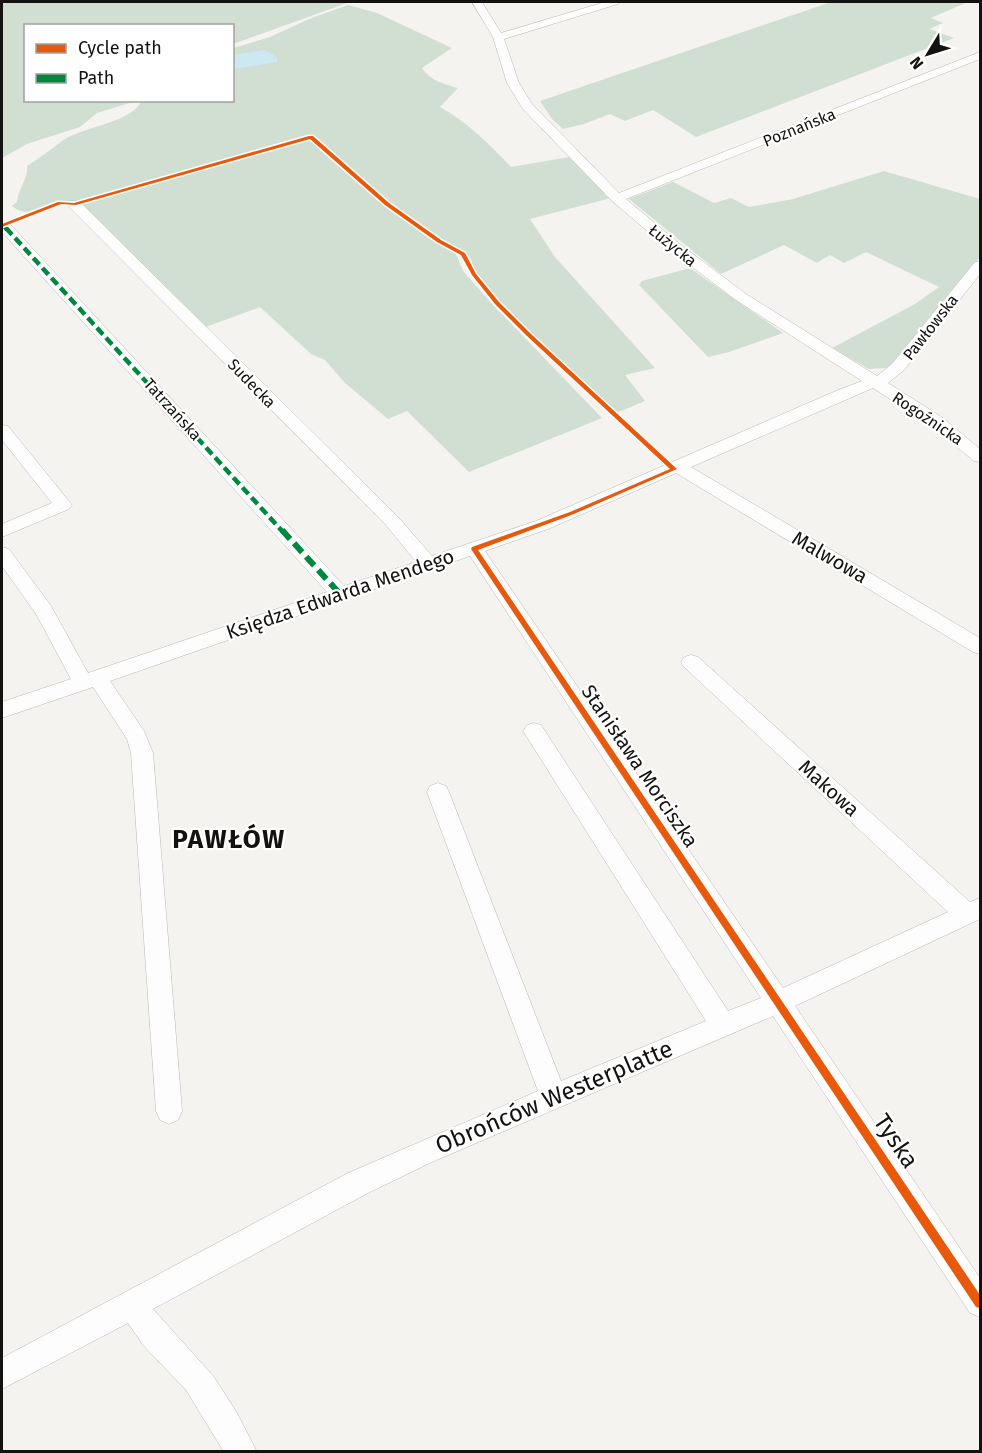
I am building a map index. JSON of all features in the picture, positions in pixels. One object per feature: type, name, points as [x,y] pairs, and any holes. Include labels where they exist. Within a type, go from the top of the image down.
[{"type":"street","name":"Łużycka","points":[[477,2],[498,37],[507,70],[532,112],[617,198],[667,241],[741,297],[874,382]]},
{"type":"street","points":[[498,37],[614,2]]},
{"type":"street","name":"Poznańska","points":[[617,198],[981,55]]},
{"type":"street","name":"Sudecka","points":[[74,204],[392,521],[428,564]]},
{"type":"street","name":"Tatrzańska","points":[[4,226],[340,594]]},
{"type":"street","name":"Pawłowska","points":[[874,382],[882,380],[898,367],[951,298],[981,265]]},
{"type":"street","name":"Rogoźnicka","points":[[874,382],[936,422],[981,457]]},
{"type":"street","name":"Księdza Edwarda Mendego","points":[[2,710],[474,549],[572,513],[874,382]]},
{"type":"street","points":[[2,430],[63,505],[2,531]]},
{"type":"street","name":"Malwowa","points":[[679,467],[981,647]]},
{"type":"street","name":"Stanisława Morciszka","points":[[474,549],[778,1002]]},
{"type":"street","points":[[2,553],[90,680],[137,737],[142,753],[169,1112]]},
{"type":"street","name":"Makowa","points":[[691,662],[974,911]]},
{"type":"street","points":[[534,731],[723,1025]]},
{"type":"street","points":[[438,792],[554,1097]]},
{"type":"street","name":"Obrońców Westerplatte","points":[[2,1374],[358,1183],[422,1153],[778,1002],[974,911]]},
{"type":"street","name":"Tyska","points":[[778,1002],[981,1303]]},
{"type":"street","points":[[135,1304],[138,1314],[155,1335],[196,1377],[241,1452]]},
{"type":"green space","points":[[2,2],[350,2],[234,44],[234,24],[24,24],[24,102],[133,102],[97,113],[80,127],[27,144],[2,158]]},
{"type":"green space","points":[[831,2],[968,2],[931,18],[943,23],[930,29],[954,38],[696,137],[653,110],[625,121],[610,114],[563,129],[552,119],[540,101]]},
{"type":"green space","points":[[348,5],[377,13],[452,48],[422,68],[434,79],[458,88],[440,107],[487,142],[511,167],[569,157],[611,198],[530,219],[555,257],[655,368],[625,375],[645,401],[614,414],[505,307],[474,271],[471,259],[443,241],[434,242],[456,254],[463,271],[493,305],[602,418],[469,472],[407,411],[388,419],[345,383],[325,360],[311,354],[260,307],[206,327],[74,202],[66,201],[27,212],[12,206],[17,202],[27,166],[62,141],[117,120],[136,109],[141,102],[234,102],[234,48],[270,37],[309,19]]},
{"type":"green space","points":[[884,171],[980,199],[980,257],[927,320],[906,349],[887,368],[869,369],[832,348],[915,304],[939,287],[866,252],[844,263],[830,255],[817,263],[784,245],[721,274],[629,199],[673,182],[714,203],[731,198],[749,207],[793,199]]},
{"type":"green space","points":[[690,268],[783,333],[708,357],[639,285],[642,281]]},
{"type":"water","points":[[264,50],[277,57],[277,62],[234,69],[234,55]]},
{"type":"marked path","points":[[4,226],[340,594]]},
{"type":"cycle path","points":[[2,226],[60,203],[74,204],[311,137],[387,204],[439,241],[463,254],[474,274],[497,303],[674,469],[572,513],[474,549],[980,1303]]},
{"type":"district","name":"PAWŁÓW","points":[[229,839]]}]
